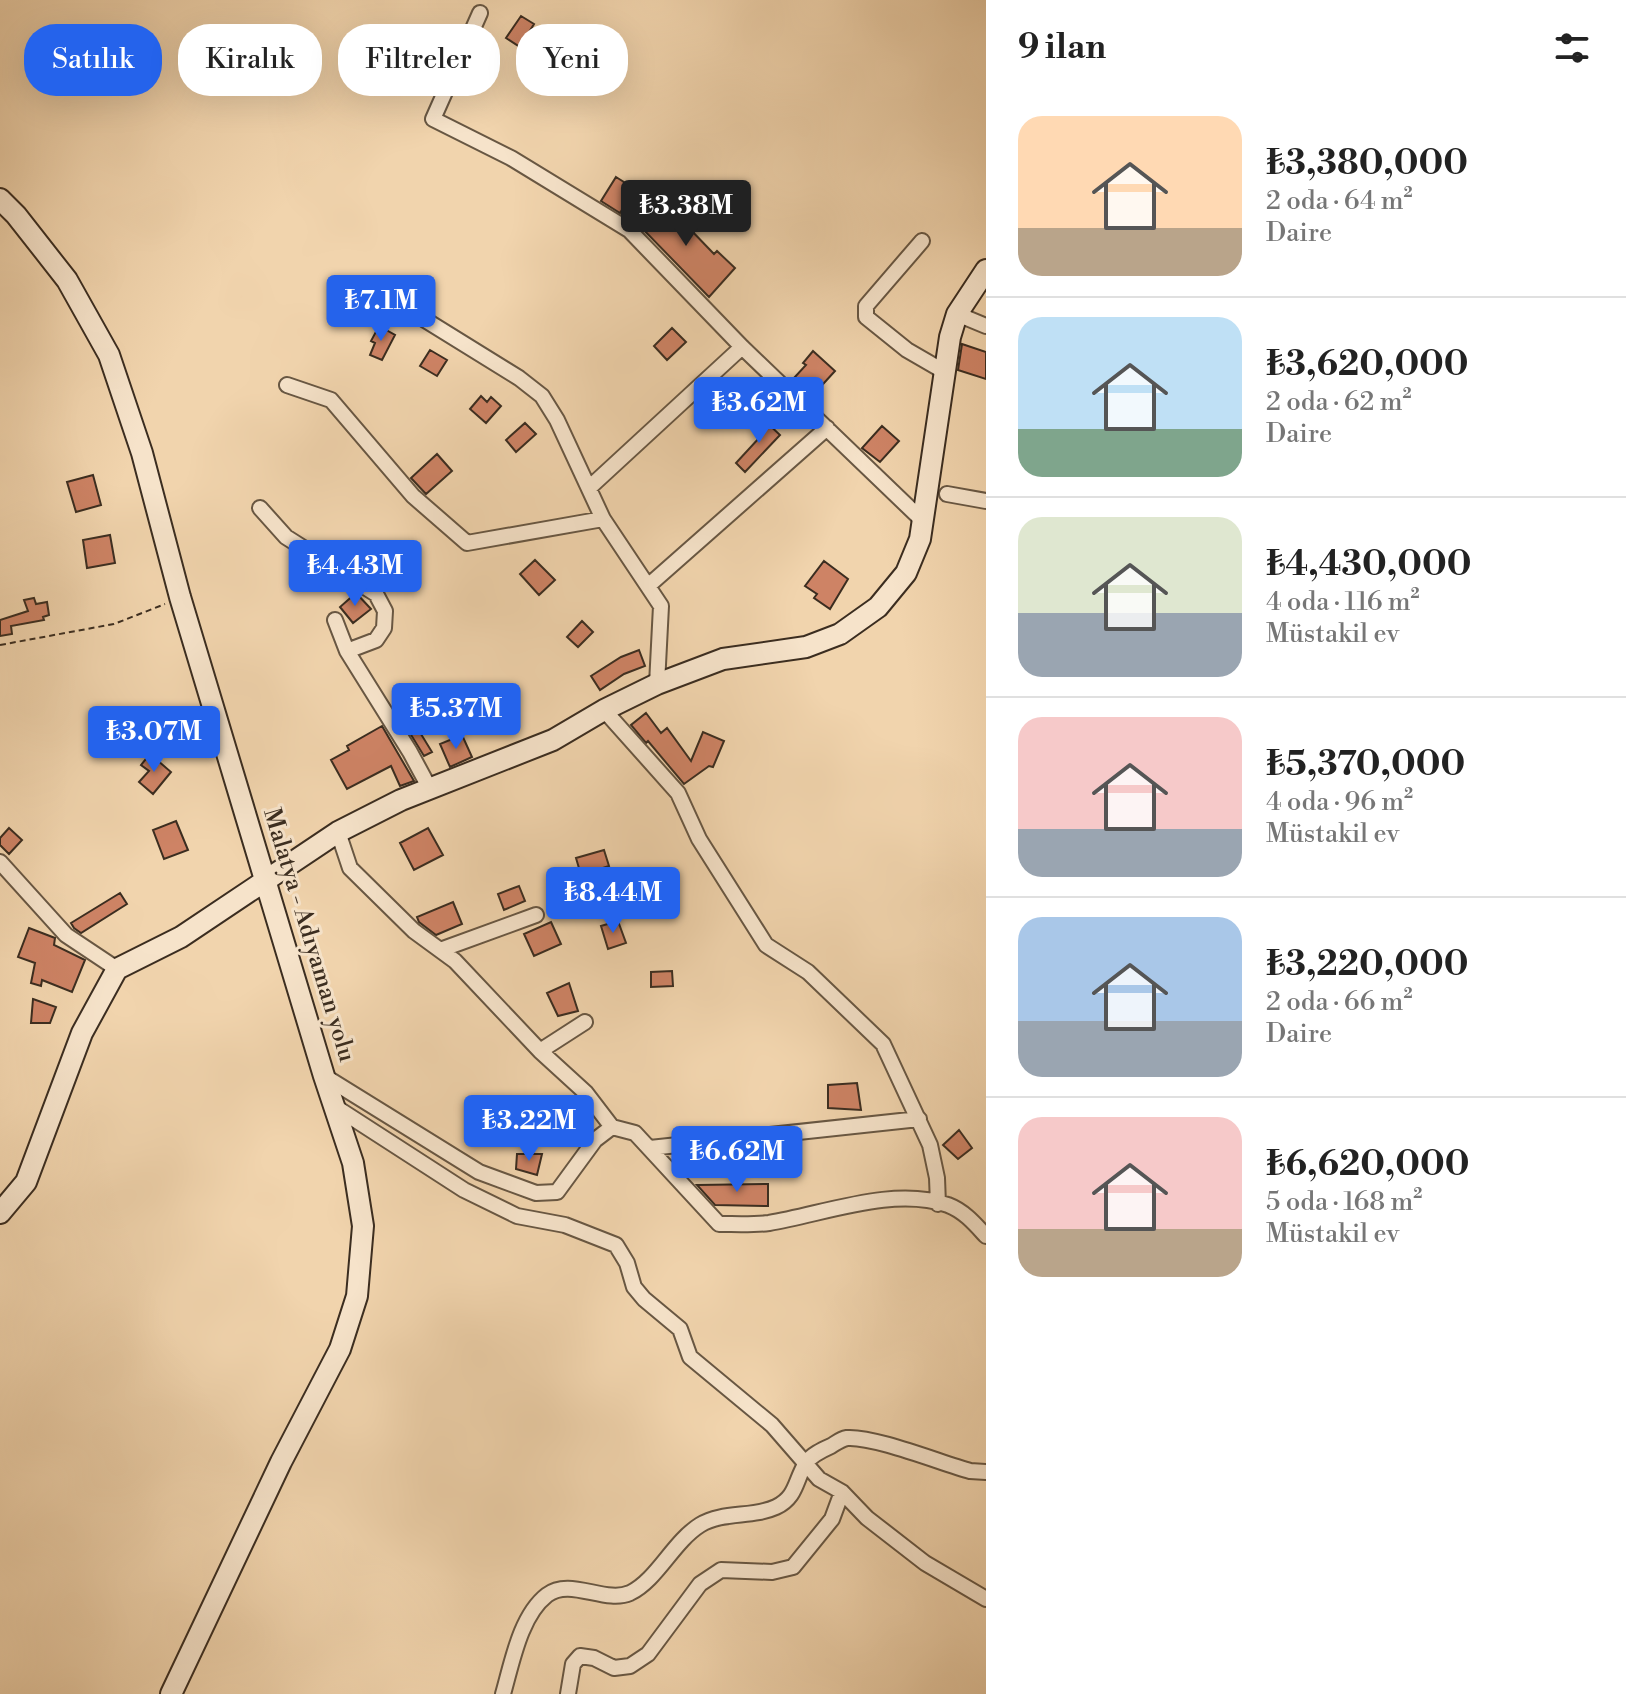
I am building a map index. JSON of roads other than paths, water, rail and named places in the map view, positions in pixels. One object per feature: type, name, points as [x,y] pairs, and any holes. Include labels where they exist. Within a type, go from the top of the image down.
[{"type":"main road","name":"Malatya - Adıyaman yolu","points":[[0,199],[67,280],[109,355],[142,453],[180,597],[324,1076],[337,1108],[353,1163],[363,1226],[357,1296],[340,1349],[281,1462],[171,1694]]},
{"type":"main road","points":[[0,1213],[26,1182],[82,1033],[117,969],[181,937],[338,832],[430,789],[553,740],[657,684],[723,659],[806,647],[840,634],[878,607],[906,573],[920,539],[945,372],[957,314],[986,270]]},
{"type":"street","points":[[480,13],[433,119],[511,158],[629,230],[742,347],[922,520]]},
{"type":"street","points":[[922,241],[866,306],[866,317],[907,350],[945,372]]},
{"type":"street","points":[[375,296],[414,313],[519,378],[542,396],[557,420],[603,519],[661,606],[657,684]]},
{"type":"street","points":[[957,314],[986,326]]},
{"type":"street","points":[[589,488],[742,347]]},
{"type":"street","points":[[287,385],[331,400],[413,496],[467,543],[603,519]]},
{"type":"street","points":[[648,586],[827,428]]},
{"type":"street","points":[[947,494],[986,501]]},
{"type":"street","points":[[260,508],[286,537],[376,594],[385,611],[384,628],[376,640],[347,651]]},
{"type":"street","points":[[335,620],[347,651],[430,789]]},
{"type":"street","points":[[604,710],[678,793],[699,839],[766,945],[808,972],[883,1044],[930,1145],[937,1178],[938,1204]]},
{"type":"street","points":[[338,832],[350,868],[414,931],[455,961],[540,1051],[586,1093],[612,1127],[635,1133],[719,1224],[766,1223],[873,1200],[948,1205],[970,1218],[986,1236]]},
{"type":"street","points":[[0,862],[66,935],[117,969]]},
{"type":"street","points":[[440,950],[536,915]]},
{"type":"street","points":[[540,1051],[585,1022]]},
{"type":"street","points":[[324,1076],[479,1172],[536,1193],[557,1192],[595,1140],[612,1127]]},
{"type":"street","points":[[337,1108],[464,1190],[517,1216],[565,1225],[616,1245],[627,1263],[634,1287],[680,1329],[690,1357],[772,1425],[819,1479],[842,1492],[867,1518],[925,1563],[986,1599]]},
{"type":"street","points":[[650,1148],[919,1119]]},
{"type":"street","points":[[503,1694],[515,1651],[532,1613],[549,1594],[564,1589],[618,1596],[632,1592],[649,1578],[674,1547],[701,1524],[721,1517],[760,1513],[779,1506],[794,1494],[806,1461],[845,1438],[870,1440],[970,1471],[986,1472]]},
{"type":"street","points":[[568,1694],[573,1664],[580,1656],[594,1658],[614,1668],[630,1666],[648,1654],[700,1584],[721,1570],[772,1572],[793,1567],[832,1519],[842,1492]]}]
